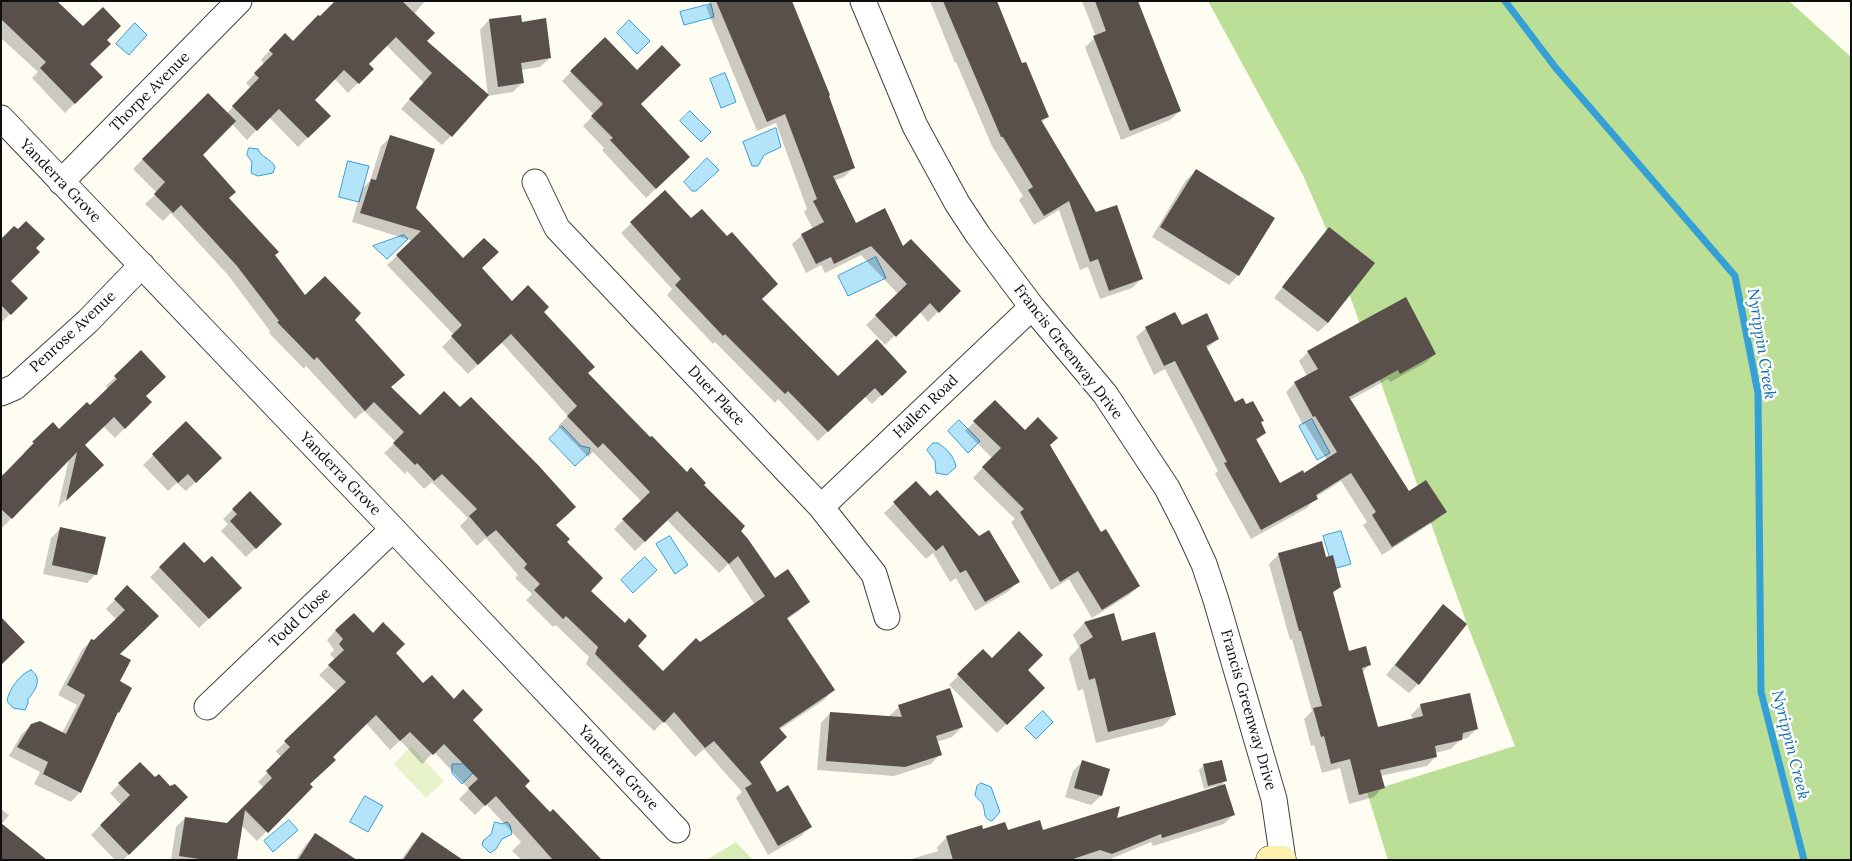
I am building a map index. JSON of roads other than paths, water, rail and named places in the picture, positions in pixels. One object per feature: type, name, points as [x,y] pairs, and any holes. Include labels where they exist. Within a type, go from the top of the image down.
[{"type":"main road","points":[[1270,860],[1283,860]]},
{"type":"street","name":"Thorpe Avenue","points":[[61,182],[239,1]]},
{"type":"street","name":"Francis Greenway Drive","points":[[863,1],[915,126],[957,203],[978,235],[1032,307],[1105,394],[1166,488],[1187,527],[1204,564],[1216,600],[1274,799],[1283,860]]},
{"type":"street","name":"Yanderra Grove","points":[[1,118],[677,830]]},
{"type":"street","name":"Duer Place","points":[[535,182],[557,228],[821,507],[874,574],[887,617]]},
{"type":"street","name":"Penrose Avenue","points":[[1,393],[15,387],[88,321],[142,265]]},
{"type":"street","name":"Hallen Road","points":[[821,507],[1032,307]]},
{"type":"street","name":"Todd Close","points":[[207,707],[393,529]]},
{"type":"water","points":[[711,4],[714,17],[684,25],[680,12]]},
{"type":"water","points":[[629,20],[650,41],[637,54],[617,33]]},
{"type":"water","points":[[135,23],[147,35],[129,55],[116,44]]},
{"type":"water","points":[[725,73],[736,102],[721,108],[710,79]]},
{"type":"water","points":[[690,111],[711,132],[701,142],[680,121]]},
{"type":"water","points":[[776,128],[781,147],[764,155],[758,166],[752,166],[743,142]]},
{"type":"water","points":[[249,148],[258,149],[271,162],[275,167],[273,173],[258,176],[251,173],[252,162],[247,155]]},
{"type":"water","points":[[707,158],[719,170],[696,191],[692,191],[684,182]]},
{"type":"water","points":[[348,161],[369,166],[359,202],[339,197]]},
{"type":"water","points":[[404,235],[408,239],[387,259],[373,246]]},
{"type":"water","points":[[876,257],[886,278],[848,296],[838,276]]},
{"type":"water","points":[[1312,419],[1330,453],[1317,460],[1299,426]]},
{"type":"water","points":[[959,420],[980,441],[968,453],[948,431]]},
{"type":"water","points":[[562,426],[581,446],[590,448],[589,453],[575,466],[549,439]]},
{"type":"water","points":[[933,443],[938,443],[954,459],[956,467],[947,475],[936,473],[935,461],[927,450]]},
{"type":"water","points":[[1341,531],[1351,564],[1333,569],[1323,536]]},
{"type":"water","points":[[670,536],[688,565],[675,574],[656,544]]},
{"type":"water","points":[[645,557],[657,570],[633,593],[621,580]]},
{"type":"water","points":[[31,670],[37,677],[36,688],[28,699],[25,710],[13,708],[7,701],[10,692],[19,678]]},
{"type":"water","points":[[1043,711],[1053,722],[1036,739],[1025,728]]},
{"type":"water","points":[[467,760],[485,761],[462,784],[452,773],[452,764],[461,764]]},
{"type":"water","points":[[981,783],[991,787],[1000,812],[992,821],[986,817],[982,804],[975,795],[977,786]]},
{"type":"water","points":[[365,796],[383,806],[368,832],[350,822]]},
{"type":"water","points":[[289,820],[298,830],[273,852],[264,841]]},
{"type":"water","points":[[495,822],[502,824],[507,822],[510,825],[512,834],[502,839],[496,849],[490,853],[482,845],[483,841],[491,834]]},
{"type":"waterway","name":"Nyrippin Creek","points":[[1505,1],[1555,67],[1735,276],[1758,393],[1761,692],[1804,860]]}]
